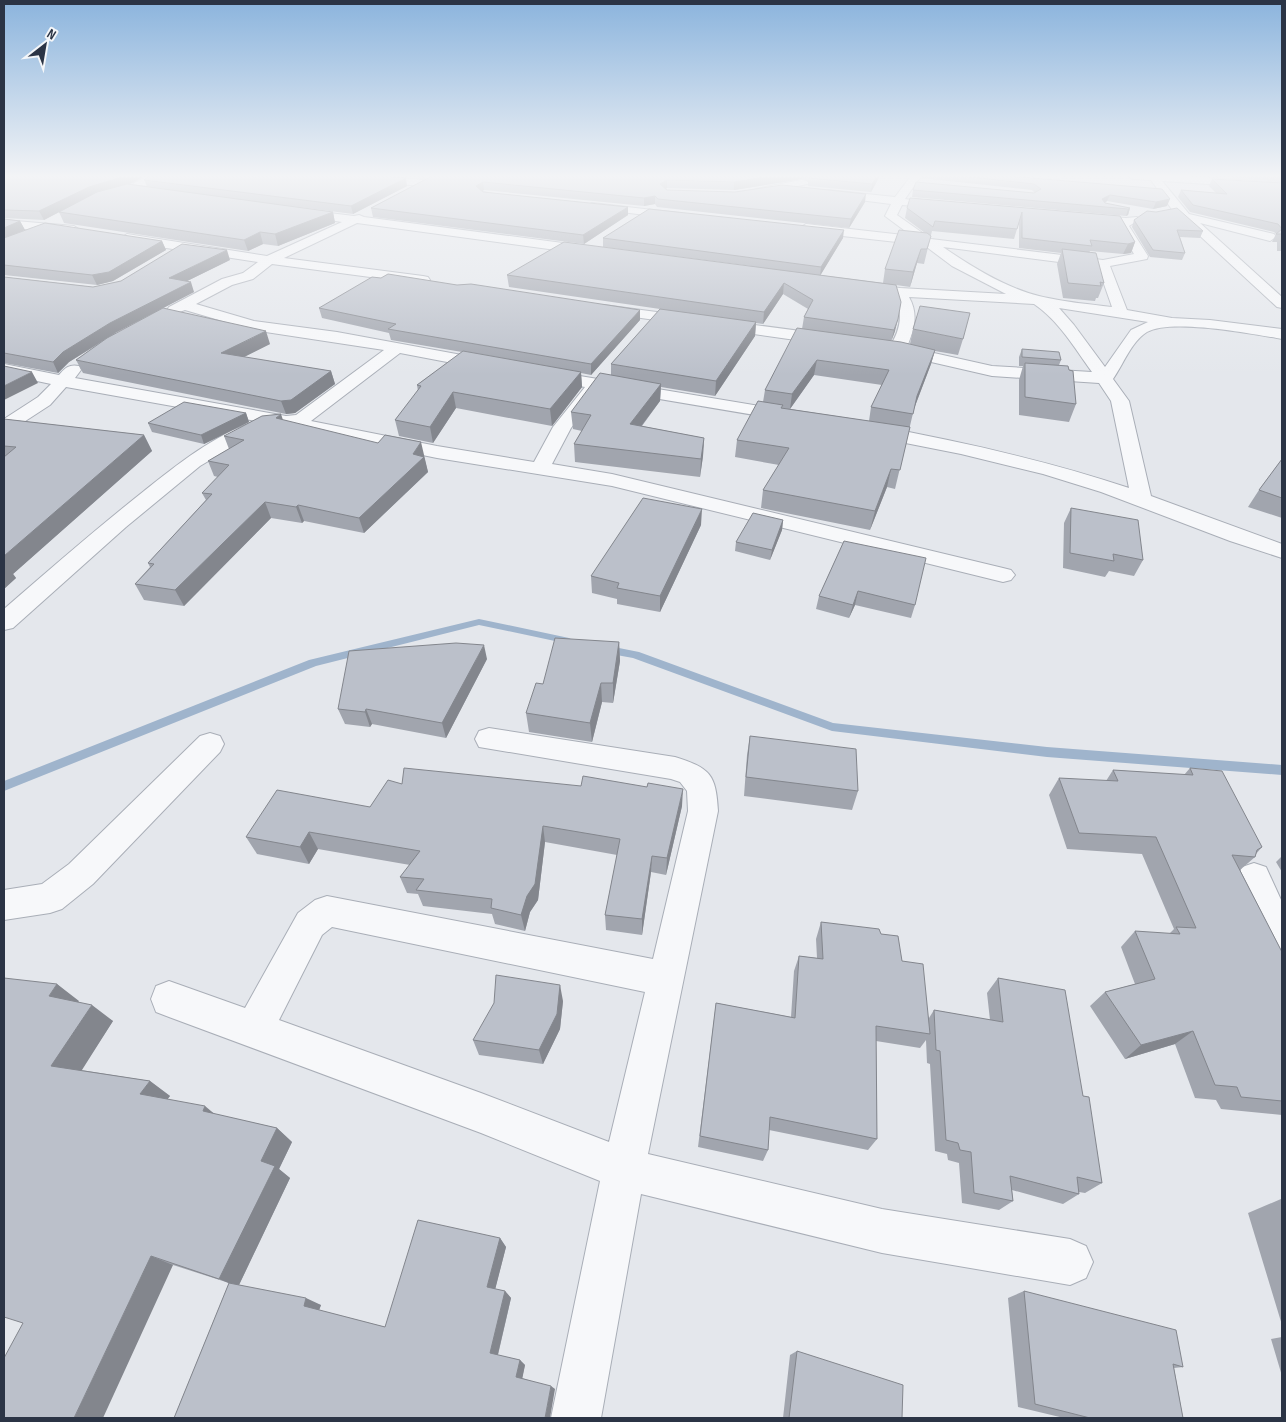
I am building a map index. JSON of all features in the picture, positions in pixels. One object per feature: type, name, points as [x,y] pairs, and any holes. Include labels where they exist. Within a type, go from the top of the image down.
[{"type":"street","points":[[158,242],[269,260],[432,282]]},
{"type":"street","points":[[160,318],[227,282],[248,276],[269,260],[307,242]]},
{"type":"street","points":[[530,242],[606,253]]},
{"type":"street","points":[[587,250],[599,242]]},
{"type":"street","points":[[927,242],[981,276],[1037,300],[1054,311],[1064,322],[1106,378],[1120,401],[1142,502]]},
{"type":"street","points":[[929,242],[1103,264],[1142,256],[1133,242]]},
{"type":"street","points":[[1213,242],[1282,304]]},
{"type":"street","points":[[166,256],[182,246]]},
{"type":"street","points":[[1103,264],[1121,313]]},
{"type":"street","points":[[851,285],[900,292],[1037,300],[1189,323],[1282,334]]},
{"type":"street","points":[[898,350],[910,319],[909,307],[900,292]]},
{"type":"street","points":[[183,305],[252,325],[506,368]]},
{"type":"street","points":[[587,306],[850,343]]},
{"type":"street","points":[[642,331],[655,316]]},
{"type":"street","points":[[1106,378],[1143,328],[1157,324],[1189,323]]},
{"type":"street","points":[[879,347],[992,371],[1106,378]]},
{"type":"street","points":[[4,622],[118,522],[193,462],[246,430],[264,424],[301,420],[319,409],[396,348]]},
{"type":"street","points":[[4,427],[44,401],[61,381],[84,362]]},
{"type":"street","points":[[4,369],[61,381],[204,405],[286,423],[540,469],[612,480],[1003,576]]},
{"type":"street","points":[[540,469],[562,427],[609,369]]},
{"type":"street","points":[[525,372],[808,419]]},
{"type":"street","points":[[855,428],[1005,458],[1108,488],[1245,540],[1282,551]]},
{"type":"street","points":[[489,739],[675,768],[690,774],[702,787],[704,811],[624,1169],[576,1418]]},
{"type":"street","points":[[4,906],[50,898],[81,874],[210,744]]},
{"type":"street","points":[[1254,877],[1282,938]]},
{"type":"street","points":[[254,1030],[310,924],[327,912],[666,980]]},
{"type":"street","points":[[169,999],[481,1113],[624,1169],[882,1231],[1070,1262]]},
{"type":"building","points":[[4,242],[160,242],[109,272],[92,275],[4,265]]},
{"type":"building","points":[[563,242],[567,242],[896,285],[901,302],[894,330],[804,317],[813,300],[784,283],[764,312],[507,275]]},
{"type":"building","points":[[636,242],[836,242],[821,267]]},
{"type":"building","points":[[895,242],[929,242],[927,249],[921,249],[913,272],[885,269]]},
{"type":"building","points":[[1060,242],[1091,242],[1092,246]]},
{"type":"building","points":[[1112,242],[1134,242],[1128,244]]},
{"type":"building","points":[[1148,242],[1181,242],[1185,253],[1153,250]]},
{"type":"building","points":[[182,244],[227,250],[169,278],[191,282],[110,323],[63,352],[53,362],[4,353],[4,277],[93,287],[121,281]]},
{"type":"building","points":[[1062,249],[1096,253],[1104,283],[1100,282],[1101,286],[1068,283]]},
{"type":"building","points":[[388,274],[457,285],[471,284],[640,310],[591,364],[388,329],[396,324],[319,308],[372,277],[381,278]]},
{"type":"building","points":[[920,306],[970,313],[963,339],[913,329]]},
{"type":"building","points":[[163,308],[266,331],[221,353],[331,371],[291,400],[281,401],[76,360],[107,338]]},
{"type":"building","points":[[660,309],[756,322],[716,381],[611,364]]},
{"type":"building","points":[[797,328],[901,342],[935,350],[917,396],[913,414],[871,407],[889,370],[817,360],[792,394],[765,390]]},
{"type":"building","points":[[1022,349],[1059,352],[1061,360],[1022,357]]},
{"type":"building","points":[[463,351],[581,372],[550,409],[453,392],[430,427],[395,420],[421,386],[417,385]]},
{"type":"building","points":[[1025,363],[1068,366],[1069,370],[1073,371],[1076,404],[1025,397]]},
{"type":"building","points":[[4,366],[32,372],[4,386]]},
{"type":"building","points":[[600,373],[661,384],[630,424],[704,438],[701,459],[574,444],[591,415],[571,412]]},
{"type":"building","points":[[758,401],[783,405],[781,408],[910,427],[900,470],[891,469],[875,511],[763,490],[789,448],[737,440]]},
{"type":"building","points":[[184,402],[246,413],[201,435],[148,423]]},
{"type":"building","points":[[281,414],[276,418],[378,443],[385,435],[421,442],[413,454],[424,457],[359,518],[298,505],[296,507],[265,502],[175,590],[135,584],[154,564],[148,563],[212,494],[202,493],[229,465],[208,461],[244,440],[224,436],[262,416]]},
{"type":"building","points":[[4,419],[144,435],[4,556],[4,457],[16,447],[4,446]]},
{"type":"building","points":[[1282,459],[1282,498],[1259,490]]},
{"type":"building","points":[[643,498],[702,509],[660,596],[617,588],[619,583],[591,576]]},
{"type":"building","points":[[1071,508],[1138,520],[1143,560],[1113,554],[1114,561],[1070,553]]},
{"type":"building","points":[[753,513],[783,520],[772,550],[736,542]]},
{"type":"building","points":[[844,541],[926,558],[915,605],[858,591],[853,605],[819,596]]},
{"type":"building","points":[[555,638],[619,642],[613,683],[601,683],[590,723],[526,713],[536,683],[543,684]]},
{"type":"building","points":[[456,643],[484,645],[442,723],[366,709],[365,712],[338,709],[349,651]]},
{"type":"building","points":[[750,736],[856,749],[858,791],[746,777]]},
{"type":"building","points":[[404,768],[581,786],[583,776],[647,787],[648,783],[683,789],[667,858],[652,856],[642,919],[605,915],[620,839],[543,826],[535,884],[527,896],[521,915],[491,908],[492,899],[416,890],[424,879],[400,877],[420,851],[309,832],[300,847],[246,837],[277,790],[370,807],[388,780],[402,784]]},
{"type":"building","points":[[1190,768],[1222,771],[1262,847],[1257,850],[1255,857],[1232,855],[1282,952],[1282,1101],[1241,1097],[1237,1087],[1215,1085],[1193,1031],[1141,1045],[1105,992],[1155,979],[1135,931],[1180,934],[1176,927],[1196,928],[1156,837],[1079,833],[1059,778],[1118,781],[1113,770],[1193,775]]},
{"type":"building","points":[[821,922],[879,929],[881,934],[898,936],[902,961],[923,964],[930,1034],[876,1026],[877,1139],[770,1117],[768,1150],[700,1136],[716,1003],[795,1018],[799,956],[823,959]]},
{"type":"building","points":[[496,975],[560,985],[557,1014],[539,1050],[473,1040],[494,1003]]},
{"type":"building","points":[[4,978],[57,984],[49,996],[92,1005],[51,1066],[150,1081],[140,1094],[205,1106],[203,1111],[277,1128],[261,1161],[275,1166],[219,1279],[151,1256],[74,1418],[4,1418],[4,1358],[23,1323],[4,1317]]},
{"type":"building","points":[[998,978],[1065,990],[1083,1096],[1089,1097],[1102,1183],[1077,1177],[1079,1194],[1010,1176],[1013,1201],[974,1193],[971,1152],[960,1150],[958,1143],[946,1140],[940,1051],[936,1050],[934,1010],[1003,1022]]},
{"type":"building","points":[[418,1220],[500,1238],[487,1287],[505,1291],[490,1353],[520,1360],[516,1377],[551,1386],[545,1418],[174,1418],[229,1283],[306,1298],[304,1306],[385,1327]]},
{"type":"building","points":[[1024,1291],[1176,1330],[1183,1367],[1173,1364],[1183,1418],[1090,1418],[1035,1404]]},
{"type":"building","points":[[797,1351],[903,1385],[902,1418],[789,1418]]},
{"type":"waterway","points":[[4,786],[313,663],[479,622],[569,641]]},
{"type":"waterway","points":[[604,649],[635,655],[832,727],[1047,752],[1282,770]]}]
